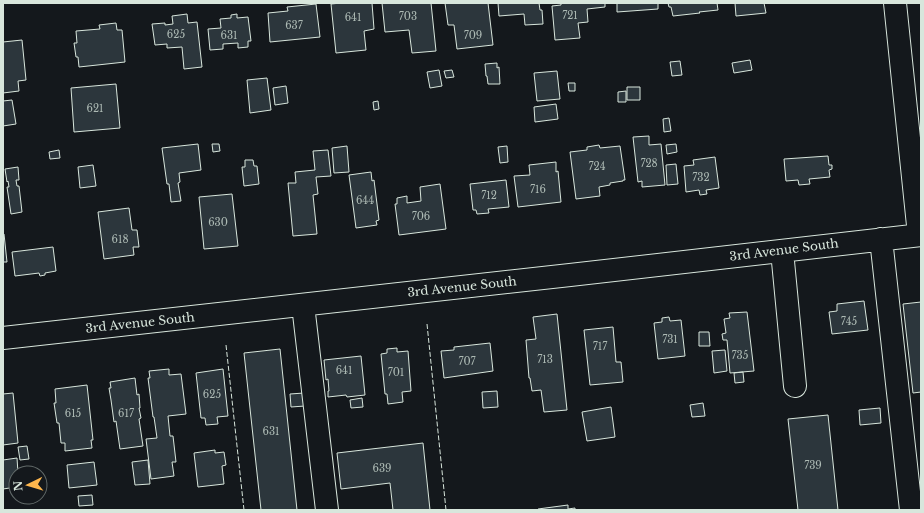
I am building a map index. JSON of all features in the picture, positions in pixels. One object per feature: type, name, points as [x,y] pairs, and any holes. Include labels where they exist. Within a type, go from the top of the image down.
[{"type":"street","points":[[895,3],[915,131],[920,235]]},
{"type":"street","name":"3rd Avenue South","points":[[3,338],[920,235]]},
{"type":"street","points":[[881,239],[912,510]]},
{"type":"street","points":[[782,251],[794,386]]},
{"type":"street","points":[[303,305],[327,510]]},
{"type":"building","points":[[372,3],[374,29],[364,31],[366,50],[336,53],[331,4]]},
{"type":"building","points":[[382,3],[431,3],[436,51],[412,53],[409,30],[385,32]]},
{"type":"building","points":[[445,3],[488,3],[493,45],[457,49],[454,25],[448,25]]},
{"type":"building","points":[[498,3],[539,3],[540,10],[542,10],[543,24],[525,25],[524,14],[499,16]]},
{"type":"building","points":[[561,3],[605,3],[605,7],[587,9],[588,22],[578,23],[580,38],[555,40],[552,6],[561,5]]},
{"type":"building","points":[[617,3],[658,3],[658,9],[617,12]]},
{"type":"building","points":[[668,3],[717,3],[718,10],[673,16],[671,7],[669,7]]},
{"type":"building","points":[[735,3],[764,3],[766,13],[736,16]]},
{"type":"building","points":[[316,4],[320,37],[270,42],[268,13],[288,11],[287,7]]},
{"type":"building","points":[[187,14],[188,23],[197,22],[202,67],[184,69],[182,47],[167,48],[167,44],[155,45],[152,24],[173,24],[172,16]]},
{"type":"building","points":[[237,14],[237,18],[248,17],[251,41],[248,41],[248,47],[238,48],[238,43],[223,44],[223,49],[210,50],[208,29],[221,28],[220,19],[231,18],[231,15]]},
{"type":"building","points":[[116,23],[117,30],[122,30],[125,62],[79,67],[74,43],[77,43],[76,31],[100,29],[99,25]]},
{"type":"building","points":[[22,40],[26,80],[18,81],[19,91],[3,93],[3,42]]},
{"type":"building","points":[[750,60],[752,70],[734,73],[732,63]]},
{"type":"building","points":[[680,61],[682,75],[672,76],[670,62]]},
{"type":"building","points":[[497,63],[497,68],[499,67],[500,84],[488,84],[485,64]]},
{"type":"building","points":[[439,70],[442,86],[430,88],[427,72]]},
{"type":"building","points":[[452,70],[454,77],[446,78],[444,71]]},
{"type":"building","points":[[557,71],[560,99],[537,101],[534,73]]},
{"type":"building","points":[[267,78],[271,110],[250,113],[247,80]]},
{"type":"building","points":[[568,83],[575,83],[575,91],[569,91]]},
{"type":"building","points":[[116,84],[120,128],[74,132],[71,88]]},
{"type":"building","points":[[286,86],[288,103],[275,105],[273,88]]},
{"type":"building","points":[[627,87],[640,87],[640,100],[627,100]]},
{"type":"building","points":[[626,91],[626,102],[618,102],[618,92]]},
{"type":"building","points":[[12,100],[16,124],[3,126],[3,101]]},
{"type":"building","points":[[378,101],[379,109],[374,110],[373,102]]},
{"type":"building","points":[[556,104],[558,119],[535,122],[534,107]]},
{"type":"building","points":[[669,118],[671,131],[664,132],[663,119]]},
{"type":"building","points":[[649,136],[649,145],[661,144],[665,185],[642,187],[642,181],[638,182],[633,137]]},
{"type":"building","points":[[198,144],[201,170],[179,173],[180,182],[178,183],[181,201],[171,202],[162,148]]},
{"type":"building","points":[[212,144],[219,144],[220,151],[213,152]]},
{"type":"building","points":[[676,144],[677,152],[667,154],[666,145]]},
{"type":"building","points":[[599,145],[600,148],[620,146],[625,180],[599,187],[600,196],[576,199],[570,152],[587,150],[587,147]]},
{"type":"building","points":[[347,146],[349,172],[334,173],[332,148]]},
{"type":"building","points":[[507,146],[508,162],[500,163],[498,147]]},
{"type":"building","points":[[59,150],[60,158],[50,159],[49,152]]},
{"type":"building","points":[[328,150],[331,176],[316,177],[318,194],[313,195],[317,234],[293,236],[288,183],[296,183],[295,172],[315,170],[313,151]]},
{"type":"building","points":[[828,156],[829,165],[832,165],[832,169],[829,170],[830,177],[809,179],[810,184],[799,185],[798,180],[786,181],[784,159]]},
{"type":"building","points":[[715,157],[719,188],[706,190],[707,194],[700,195],[699,190],[686,192],[684,166],[694,165],[693,160]]},
{"type":"building","points":[[245,160],[253,160],[254,166],[257,166],[259,184],[244,186],[242,167],[245,167]]},
{"type":"building","points":[[556,162],[556,172],[558,171],[561,202],[518,207],[514,176],[530,175],[529,165]]},
{"type":"building","points":[[676,164],[678,184],[667,185],[666,165]]},
{"type":"building","points":[[93,165],[96,186],[80,188],[78,167]]},
{"type":"building","points":[[18,167],[19,180],[16,180],[17,186],[19,186],[22,212],[11,214],[7,187],[9,187],[5,169]]},
{"type":"building","points":[[371,172],[372,181],[374,180],[379,220],[376,221],[377,225],[356,228],[349,175]]},
{"type":"building","points":[[506,180],[509,207],[488,209],[489,213],[477,214],[476,210],[473,210],[470,184]]},
{"type":"building","points":[[440,184],[446,229],[399,235],[395,204],[397,204],[397,198],[407,196],[407,203],[421,201],[420,187]]},
{"type":"building","points":[[232,194],[238,246],[204,249],[199,197]]},
{"type":"building","points":[[129,208],[132,230],[137,230],[139,247],[133,247],[134,255],[104,259],[98,212]]},
{"type":"building","points":[[4,234],[7,262],[3,262]]},
{"type":"building","points":[[53,247],[56,271],[45,273],[45,275],[40,276],[39,273],[15,276],[12,252]]},
{"type":"building","points":[[864,301],[868,330],[832,334],[829,312],[837,311],[837,304]]},
{"type":"building","points":[[921,302],[921,392],[913,393],[903,304]]},
{"type":"building","points":[[747,312],[754,371],[730,373],[727,340],[723,340],[722,334],[726,333],[724,319],[730,318],[729,313]]},
{"type":"building","points":[[557,314],[567,410],[544,412],[541,390],[532,391],[529,378],[526,340],[536,339],[533,317]]},
{"type":"building","points":[[669,317],[670,321],[681,320],[685,356],[658,359],[654,323],[662,322],[662,318]]},
{"type":"building","points":[[613,327],[616,362],[621,362],[623,382],[590,385],[584,330]]},
{"type":"building","points":[[699,332],[709,332],[710,346],[699,346]]},
{"type":"building","points":[[490,343],[493,371],[444,378],[441,351],[454,350],[454,347]]},
{"type":"building","points":[[397,348],[397,352],[408,351],[411,391],[402,392],[403,402],[388,404],[387,394],[385,394],[381,354],[387,353],[387,349]]},
{"type":"building","points":[[280,349],[297,510],[261,510],[244,353]]},
{"type":"building","points":[[725,350],[727,371],[714,373],[712,351]]},
{"type":"building","points":[[361,356],[365,395],[328,397],[328,379],[326,380],[324,360]]},
{"type":"building","points":[[169,369],[169,375],[181,374],[186,414],[168,416],[170,436],[173,436],[176,462],[172,462],[174,476],[151,479],[146,439],[157,438],[148,378],[150,378],[149,371]]},
{"type":"building","points":[[223,369],[228,416],[217,417],[218,424],[206,425],[205,418],[201,418],[196,373]]},
{"type":"building","points":[[743,372],[744,382],[735,383],[734,373]]},
{"type":"building","points":[[135,378],[137,395],[139,394],[141,418],[139,419],[143,446],[120,449],[116,421],[114,422],[109,388],[111,388],[110,382]]},
{"type":"building","points":[[87,385],[93,440],[91,440],[92,448],[65,451],[65,443],[61,443],[59,423],[57,423],[54,403],[56,403],[55,389]]},
{"type":"building","points":[[497,391],[498,407],[483,408],[482,392]]},
{"type":"building","points":[[13,393],[18,443],[3,445],[3,394]]},
{"type":"building","points":[[304,393],[305,406],[291,407],[290,394]]},
{"type":"building","points":[[362,398],[363,407],[351,408],[350,400]]},
{"type":"building","points":[[703,403],[705,416],[692,417],[690,405]]},
{"type":"building","points":[[611,407],[615,437],[587,441],[582,412]]},
{"type":"building","points":[[880,408],[881,423],[860,425],[859,410]]},
{"type":"building","points":[[828,415],[838,510],[798,510],[788,419]]},
{"type":"building","points":[[423,443],[430,510],[393,510],[390,483],[341,489],[337,453]]},
{"type":"building","points":[[27,446],[29,459],[20,460],[18,447]]},
{"type":"building","points":[[215,450],[215,453],[224,452],[226,465],[222,466],[224,484],[198,487],[194,453]]},
{"type":"building","points":[[17,458],[17,465],[8,465],[8,488],[3,489],[3,460]]},
{"type":"building","points":[[148,460],[150,484],[135,485],[132,462]]},
{"type":"building","points":[[94,462],[97,485],[69,488],[67,465]]},
{"type":"building","points":[[92,495],[93,505],[79,506],[78,496]]},
{"type":"building","points":[[568,505],[568,509],[575,508],[575,510],[538,510],[538,509]]},
{"type":"fence","points":[[427,324],[446,510]]},
{"type":"fence","points":[[226,345],[244,510]]}]
